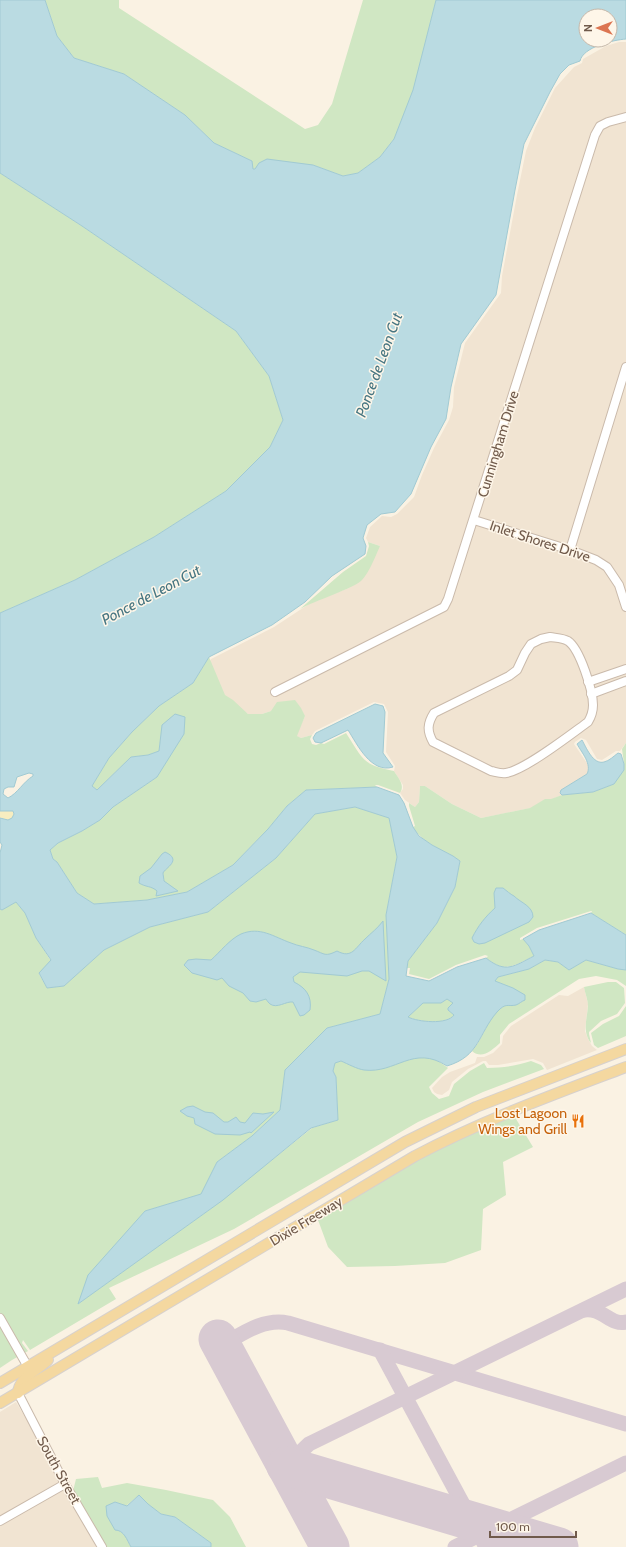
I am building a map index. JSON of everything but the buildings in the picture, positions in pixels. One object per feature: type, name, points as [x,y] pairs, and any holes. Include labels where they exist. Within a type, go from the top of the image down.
[{"type":"main road","name":"Dixie Freeway","points":[[0,1383],[384,1154],[428,1130],[482,1105],[626,1049]]},
{"type":"main road","name":"Dixie Freeway","points":[[0,1404],[415,1156],[494,1118],[626,1067]]},
{"type":"main road","points":[[18,1393],[18,1387],[22,1380],[43,1365],[60,1348]]},
{"type":"main road","points":[[0,1388],[10,1388],[18,1393]]},
{"type":"street","name":"Cunningham Drive","points":[[275,692],[444,608],[474,520],[595,135],[600,126],[626,117]]},
{"type":"street","points":[[570,550],[626,367]]},
{"type":"street","name":"Inlet Shores Drive","points":[[474,520],[570,550],[596,560],[607,567],[618,585],[626,607]]},
{"type":"street","points":[[550,637],[560,638],[574,647],[579,656],[591,694],[593,712],[588,722],[521,768],[506,773],[491,771],[438,746],[433,742],[427,727],[429,720],[434,713],[517,670],[531,644],[540,639],[550,637]]},
{"type":"street","points":[[588,682],[626,669]]},
{"type":"street","points":[[591,694],[626,681]]},
{"type":"street","points":[[0,1318],[28,1367]]},
{"type":"street","name":"South Street","points":[[18,1393],[65,1484],[102,1547]]},
{"type":"street","points":[[0,1521],[65,1484]]},
{"type":"shaded area","points":[[618,42],[626,42],[626,743],[620,751],[616,751],[602,760],[597,759],[586,740],[581,738],[575,742],[574,744],[589,766],[587,774],[561,790],[560,793],[562,795],[531,808],[481,818],[452,804],[425,786],[420,786],[419,802],[415,807],[405,800],[400,793],[403,789],[403,785],[394,771],[395,766],[386,752],[388,712],[384,704],[374,702],[315,731],[312,735],[301,738],[296,736],[305,716],[271,711],[262,714],[248,714],[220,693],[209,663],[211,659],[274,627],[312,602],[349,588],[380,546],[368,542],[366,538],[370,527],[382,516],[391,517],[397,514],[414,497],[434,448],[449,420],[453,407],[454,387],[465,343],[501,293],[502,276],[526,151],[535,128],[555,88],[574,67],[582,63],[583,59],[602,48],[618,48]]},
{"type":"shaded area","points":[[584,987],[588,1004],[585,1031],[592,1046],[597,1050],[547,1070],[543,1063],[533,1059],[498,1065],[489,1065],[486,1061],[483,1061],[468,1069],[452,1082],[449,1090],[442,1095],[434,1092],[432,1088],[442,1077],[450,1072],[475,1063],[477,1057],[484,1057],[493,1053],[502,1044],[503,1036],[511,1026],[559,995],[568,996]]},
{"type":"shaded area","points":[[16,1402],[102,1547],[0,1547],[0,1412]]},
{"type":"green space","points":[[45,0],[119,0],[119,8],[305,129],[318,125],[332,104],[363,0],[436,0],[414,90],[394,139],[380,157],[358,173],[343,176],[313,165],[252,169],[252,161],[214,143],[185,115],[124,74],[74,58],[57,36]]},
{"type":"green space","points":[[0,173],[82,226],[236,331],[269,376],[283,420],[270,447],[226,491],[154,537],[75,580],[0,613]]},
{"type":"green space","points":[[368,542],[380,546],[370,568],[362,580],[351,587],[300,609],[343,572],[366,556],[369,546]]},
{"type":"green space","points":[[209,657],[225,695],[233,700],[248,714],[262,714],[271,711],[277,702],[295,700],[305,716],[297,736],[301,738],[312,735],[310,739],[312,744],[316,745],[321,743],[324,744],[346,733],[364,760],[383,769],[394,771],[402,785],[400,793],[378,785],[375,785],[377,787],[306,790],[287,806],[268,829],[233,865],[187,892],[147,900],[94,904],[77,893],[57,862],[53,859],[50,850],[58,843],[100,820],[113,807],[157,777],[162,725],[159,751],[148,755],[131,757],[97,790],[92,786],[109,758],[132,732],[159,706],[193,683]]},
{"type":"green space","points":[[626,743],[626,935],[591,913],[591,911],[537,928],[520,938],[520,940],[523,939],[529,946],[534,956],[515,965],[505,967],[499,966],[486,958],[488,956],[485,955],[456,965],[429,979],[409,974],[410,968],[407,968],[408,961],[437,923],[455,887],[460,861],[428,843],[413,827],[415,826],[409,803],[415,807],[419,802],[420,786],[425,786],[452,804],[481,818],[530,808],[545,799],[551,799],[562,795],[593,792],[614,784],[624,764],[622,749]]},
{"type":"green space","points":[[355,807],[390,818],[397,857],[386,915],[389,979],[380,1014],[327,1028],[285,1070],[280,1110],[252,1136],[217,1162],[202,1194],[145,1211],[79,1303],[209,1210],[312,1128],[338,1120],[336,1077],[333,1071],[335,1063],[341,1061],[379,1069],[413,1058],[427,1057],[437,1060],[448,1068],[429,1087],[432,1093],[439,1099],[449,1096],[454,1084],[470,1071],[484,1063],[487,1068],[493,1068],[531,1061],[541,1065],[544,1069],[483,1092],[418,1122],[234,1229],[109,1288],[116,1299],[30,1350],[23,1340],[22,1343],[28,1351],[0,1368],[0,909],[2,910],[16,902],[25,913],[36,938],[51,961],[39,974],[47,988],[64,986],[104,950],[150,927],[208,912],[276,858],[315,814]]},
{"type":"green space","points":[[545,960],[558,962],[569,970],[586,960],[626,970],[626,986],[617,980],[596,976],[579,979],[509,1024],[500,1035],[500,1043],[490,1051],[479,1055],[472,1051],[495,1013],[506,1005],[516,1005],[513,988],[494,981],[498,977],[529,969]]},
{"type":"green space","points":[[608,982],[616,982],[624,988],[625,1003],[617,1014],[601,1021],[589,1032],[591,1043],[588,1039],[586,1030],[588,1001],[584,987]]},
{"type":"green space","points":[[447,999],[454,1003],[448,1010],[454,1015],[450,1018],[432,1022],[408,1017],[423,1003],[441,1003]]},
{"type":"green space","points":[[626,1006],[626,1036],[598,1048],[594,1045],[591,1033],[603,1024],[619,1016]]},
{"type":"green space","points":[[513,1114],[533,1147],[503,1162],[506,1195],[483,1209],[481,1250],[445,1263],[347,1267],[328,1247],[318,1220],[417,1158]]},
{"type":"green space","points":[[98,1477],[102,1488],[127,1483],[213,1500],[230,1517],[246,1547],[211,1547],[211,1543],[175,1517],[161,1514],[139,1495],[126,1506],[115,1502],[118,1530],[125,1535],[131,1547],[102,1547],[72,1495],[76,1479]]},
{"type":"sand","points":[[0,811],[13,811],[14,814],[12,819],[8,820],[0,818]]},
{"type":"water","name":"Ponce de Leon Cut","points":[[0,0],[45,0],[57,36],[74,58],[124,74],[185,115],[214,143],[252,161],[253,169],[255,169],[259,163],[267,159],[313,165],[343,176],[358,173],[380,157],[394,139],[413,90],[436,0],[626,0],[626,39],[618,40],[618,8],[578,8],[578,48],[592,48],[582,56],[580,61],[569,65],[560,74],[524,144],[496,295],[461,344],[451,387],[446,419],[431,447],[411,494],[395,512],[381,514],[367,525],[363,538],[366,546],[365,554],[332,576],[305,602],[272,625],[209,657],[193,683],[159,706],[132,732],[109,758],[92,786],[97,790],[131,757],[148,755],[159,751],[162,725],[175,714],[185,717],[184,734],[157,777],[113,807],[100,820],[58,843],[50,850],[53,859],[57,862],[77,893],[94,904],[147,900],[187,892],[233,865],[268,829],[287,806],[306,790],[377,787],[399,795],[404,803],[413,827],[419,836],[460,861],[455,887],[437,923],[408,961],[406,976],[429,981],[457,967],[486,958],[499,966],[510,967],[534,956],[529,946],[523,939],[539,930],[591,913],[626,935],[626,970],[586,960],[569,970],[558,962],[545,960],[529,969],[498,977],[495,981],[513,988],[525,995],[525,1000],[516,1005],[505,1006],[500,1009],[491,1020],[472,1050],[458,1062],[447,1066],[435,1060],[424,1058],[405,1061],[386,1068],[375,1070],[355,1068],[341,1061],[335,1063],[333,1071],[336,1077],[338,1120],[311,1128],[223,1200],[78,1304],[88,1275],[145,1211],[201,1194],[217,1162],[252,1136],[280,1110],[285,1070],[327,1028],[380,1014],[389,979],[386,915],[397,857],[389,818],[355,807],[315,814],[276,858],[208,912],[150,927],[104,950],[64,986],[47,988],[39,973],[51,960],[36,938],[25,913],[16,902],[2,910],[0,909],[0,853],[2,845],[0,842],[0,818],[8,820],[12,818],[14,814],[13,811],[0,811],[0,613],[75,580],[154,537],[226,491],[270,447],[283,420],[269,376],[236,331],[82,226],[0,173]],"holes":[[[29,773],[33,774],[33,776],[15,793],[8,798],[3,794],[4,789],[14,787],[17,777]],[[447,999],[453,1003],[448,1008],[448,1010],[454,1015],[450,1018],[432,1022],[408,1017],[423,1003],[441,1003]]]},
{"type":"water","points":[[375,704],[383,706],[385,712],[383,753],[393,767],[385,768],[371,762],[360,750],[348,730],[321,743],[315,742],[313,738],[316,733]]},
{"type":"water","points":[[582,740],[590,755],[596,761],[608,761],[618,753],[621,754],[624,770],[614,784],[593,792],[562,795],[560,793],[561,790],[587,774],[587,762],[577,744]]},
{"type":"water","points":[[165,852],[173,858],[173,861],[163,873],[164,881],[178,891],[156,896],[157,891],[155,889],[139,883],[140,876],[151,868]]},
{"type":"water","points":[[496,888],[503,888],[529,907],[533,917],[529,922],[485,943],[479,944],[474,942],[472,938],[482,922],[495,908],[494,893]]},
{"type":"water","points":[[383,921],[386,981],[369,971],[362,971],[347,976],[300,972],[293,977],[294,982],[302,987],[307,993],[310,1001],[310,1010],[304,1015],[300,1016],[293,1002],[276,1006],[270,1004],[266,999],[256,1002],[250,1001],[243,993],[229,986],[222,978],[217,980],[192,973],[184,965],[188,960],[211,960],[237,936],[254,931],[267,933],[325,954],[330,954],[337,951],[346,954],[356,949]]},
{"type":"water","points":[[193,1106],[205,1112],[213,1113],[224,1122],[228,1122],[236,1117],[240,1122],[245,1123],[253,1113],[263,1114],[274,1112],[251,1133],[240,1135],[215,1134],[195,1124],[194,1118],[187,1116],[180,1111],[187,1107]]},
{"type":"water","points":[[139,1495],[161,1514],[175,1517],[211,1543],[211,1547],[131,1547],[123,1534],[118,1530],[115,1530],[107,1516],[106,1506],[115,1502],[127,1506]]},
{"type":"taxiway","points":[[286,1466],[309,1444],[626,1289]]},
{"type":"taxiway","points":[[584,1310],[596,1311],[621,1323],[626,1322]]},
{"type":"taxiway","points":[[221,1346],[245,1332],[261,1325],[279,1322],[288,1323],[626,1424]]},
{"type":"taxiway","points":[[380,1350],[486,1547]]},
{"type":"taxiway","points":[[455,1547],[626,1463]]},
{"type":"runway","points":[[218,1339],[330,1547]]},
{"type":"runway","points":[[286,1466],[559,1547]]},
{"type":"place","name":"Lost Lagoon Wings and Grill","points":[[578,1121]]}]
